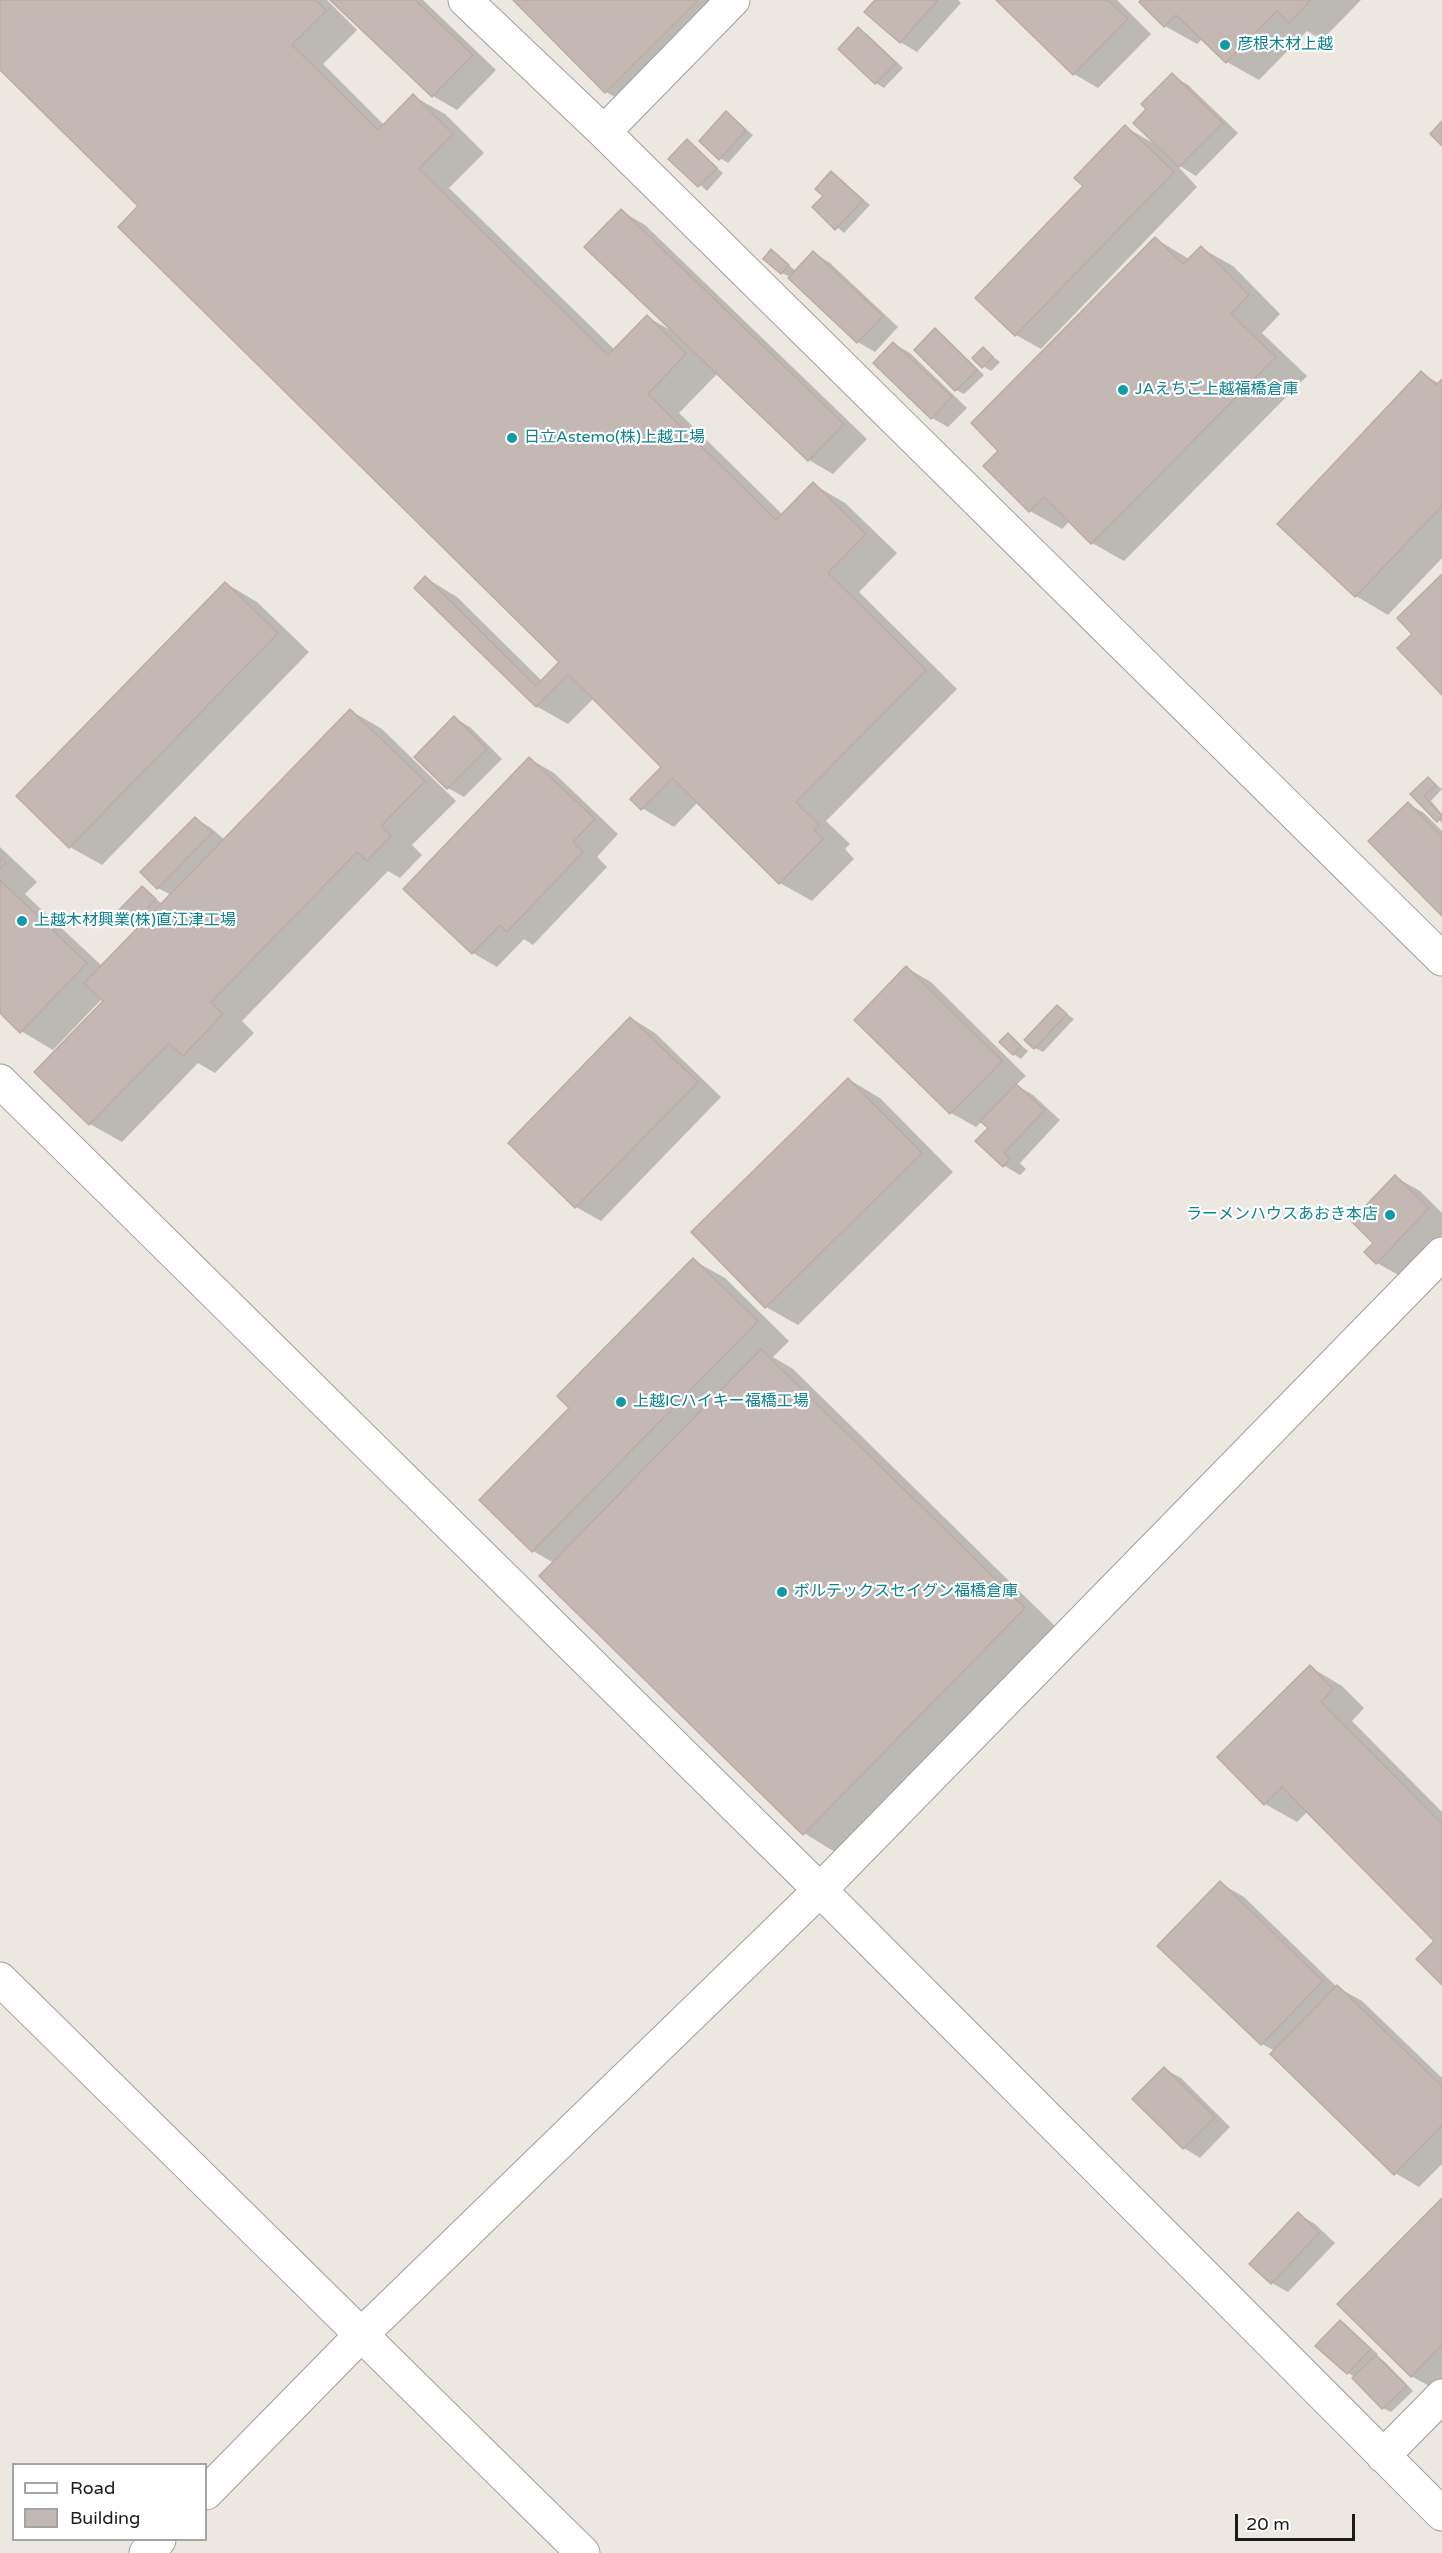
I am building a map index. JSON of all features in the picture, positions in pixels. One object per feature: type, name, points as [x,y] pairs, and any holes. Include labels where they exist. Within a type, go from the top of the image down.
[{"type":"street","points":[[465,0],[604,132],[1442,959]]},
{"type":"street","points":[[604,132],[733,0]]},
{"type":"street","points":[[0,1081],[820,1890],[1442,2514]]},
{"type":"street","points":[[207,2492],[362,2334],[820,1890],[1442,1254]]},
{"type":"street","points":[[0,1979],[583,2553]]},
{"type":"street","points":[[1383,2456],[1442,2396]]},
{"type":"street","points":[[146,2553],[158,2541]]},
{"type":"building","name":"日立Astemo(株)上越工場","points":[[0,0],[316,0],[326,11],[292,45],[378,130],[413,94],[453,134],[419,169],[608,355],[647,315],[686,354],[648,394],[776,520],[813,482],[866,534],[828,573],[926,670],[796,802],[819,825],[814,830],[823,839],[779,884],[672,778],[641,810],[630,799],[661,767],[568,674],[536,707],[414,588],[425,576],[536,686],[559,662],[118,227],[138,206],[0,70]]},
{"type":"building","points":[[330,0],[415,0],[473,55],[432,97]]},
{"type":"building","points":[[513,0],[698,0],[605,93]]},
{"type":"building","points":[[875,0],[938,0],[900,43],[864,12]]},
{"type":"building","points":[[996,0],[1108,0],[1128,19],[1073,75]]},
{"type":"building","name":"彦根木材上越","points":[[1141,0],[1311,0],[1289,23],[1277,11],[1226,63],[1176,15],[1164,27],[1139,2]]},
{"type":"building","points":[[858,27],[896,63],[875,84],[838,49]]},
{"type":"building","points":[[1172,73],[1223,123],[1179,167],[1133,123],[1146,109],[1141,104]]},
{"type":"building","points":[[726,111],[746,130],[719,160],[699,141]]},
{"type":"building","points":[[1442,121],[1442,146],[1430,134]]},
{"type":"building","points":[[1125,125],[1174,172],[1015,336],[975,298],[1083,186],[1074,178]]},
{"type":"building","points":[[687,139],[717,168],[698,187],[668,159]]},
{"type":"building","points":[[831,171],[863,200],[835,230],[812,207],[823,196],[815,189]]},
{"type":"building","points":[[621,209],[844,424],[808,461],[584,247]]},
{"type":"building","name":"JAえちご上越福橋倉庫","points":[[1155,237],[1183,264],[1201,246],[1249,295],[1231,314],[1276,357],[1091,544],[1044,497],[1029,512],[983,466],[998,451],[971,423]]},
{"type":"building","points":[[771,249],[789,265],[781,274],[763,259]]},
{"type":"building","points":[[813,251],[883,316],[857,343],[788,278]]},
{"type":"building","points":[[935,328],[977,370],[955,391],[914,350]]},
{"type":"building","points":[[893,342],[952,397],[931,419],[873,363]]},
{"type":"building","points":[[983,347],[993,357],[982,368],[972,358]]},
{"type":"building","points":[[1421,371],[1436,385],[1442,379],[1442,506],[1355,597],[1277,524]]},
{"type":"building","points":[[1442,574],[1442,695],[1397,648],[1412,634],[1397,618]]},
{"type":"building","points":[[225,582],[278,633],[69,848],[16,796]]},
{"type":"building","points":[[350,709],[425,781],[381,826],[391,836],[367,861],[357,852],[211,1002],[223,1014],[183,1056],[169,1043],[89,1125],[34,1072],[103,1001],[84,983]]},
{"type":"building","points":[[454,716],[487,749],[447,789],[414,757]]},
{"type":"building","points":[[529,757],[595,819],[573,842],[583,852],[507,932],[500,925],[472,954],[403,889]]},
{"type":"building","points":[[1428,777],[1436,785],[1424,796],[1442,816],[1437,822],[1410,794]]},
{"type":"building","points":[[1408,802],[1442,837],[1442,916],[1368,841]]},
{"type":"building","points":[[195,817],[212,833],[157,889],[140,872]]},
{"type":"building","points":[[0,857],[6,863],[0,869]]},
{"type":"building","name":"上越木材興業(株)直江津工場","points":[[0,880],[87,963],[20,1033],[0,1013]]},
{"type":"building","points":[[142,886],[156,899],[132,923],[119,910]]},
{"type":"building","points":[[906,966],[1002,1061],[950,1114],[854,1020]]},
{"type":"building","points":[[1057,1005],[1067,1014],[1034,1049],[1024,1040]]},
{"type":"building","points":[[630,1017],[698,1082],[575,1208],[508,1143]]},
{"type":"building","points":[[1008,1033],[1021,1046],[1013,1055],[999,1042]]},
{"type":"building","points":[[848,1078],[922,1153],[765,1308],[691,1232]]},
{"type":"building","points":[[1016,1084],[1045,1110],[1004,1153],[1010,1159],[1003,1167],[975,1141],[988,1128],[980,1121]]},
{"type":"building","name":"ラーメンハウスあおき本店","points":[[1395,1175],[1429,1208],[1376,1264],[1364,1252],[1373,1243],[1351,1221]]},
{"type":"building","name":"上越ICハイキー福橋工場","points":[[693,1258],[758,1321],[532,1552],[479,1500],[569,1408],[557,1396]]},
{"type":"building","name":"ボルテックスセイグン福橋倉庫","points":[[761,1349],[1025,1608],[803,1835],[539,1576]]},
{"type":"building","points":[[1310,1665],[1333,1689],[1321,1702],[1442,1824],[1442,1985],[1416,1959],[1434,1941],[1282,1787],[1264,1805],[1217,1757]]},
{"type":"building","points":[[1220,1881],[1323,1981],[1261,2045],[1157,1946]]},
{"type":"building","points":[[1337,1985],[1442,2086],[1442,2125],[1394,2175],[1270,2054]]},
{"type":"building","points":[[1164,2067],[1215,2117],[1183,2149],[1132,2099]]},
{"type":"building","points":[[1442,2198],[1442,2345],[1411,2377],[1337,2304]]},
{"type":"building","points":[[1298,2212],[1319,2233],[1271,2284],[1249,2264]]},
{"type":"building","points":[[1340,2320],[1371,2349],[1347,2374],[1315,2346]]},
{"type":"building","points":[[1376,2355],[1407,2386],[1382,2409],[1352,2378]]},
{"type":"place","name":"彦根木材上越","points":[[1225,45]]},
{"type":"place","name":"JAえちご上越福橋倉庫","points":[[1123,390]]},
{"type":"place","name":"日立Astemo(株)上越工場","points":[[512,438]]},
{"type":"place","name":"上越木材興業(株)直江津工場","points":[[22,921]]},
{"type":"place","name":"ラーメンハウスあおき本店","points":[[1390,1215]]},
{"type":"place","name":"上越ICハイキー福橋工場","points":[[621,1402]]},
{"type":"place","name":"ボルテックスセイグン福橋倉庫","points":[[782,1592]]}]
